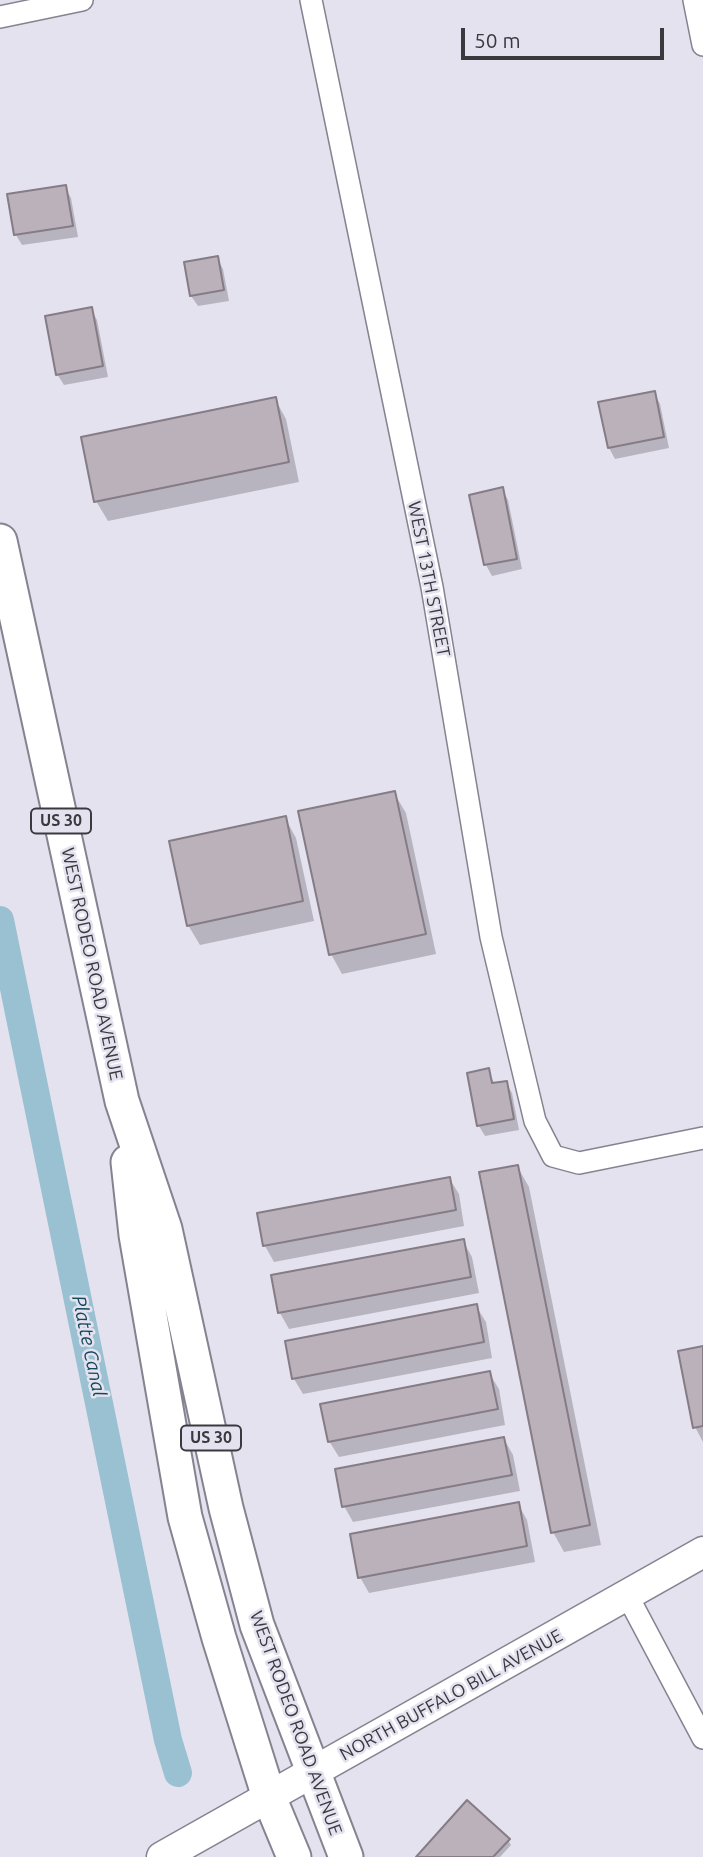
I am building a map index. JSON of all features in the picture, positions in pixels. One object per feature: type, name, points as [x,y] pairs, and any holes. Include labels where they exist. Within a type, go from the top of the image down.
[{"type":"main road","name":"WEST RODEO ROAD AVENUE","points":[[0,541],[122,1101],[165,1229],[226,1508],[257,1625],[346,1857]]},
{"type":"main road","name":"WEST RODEO ROAD AVENUE","points":[[122,1101],[136,1235],[185,1517],[219,1638],[269,1797],[294,1857]]},
{"type":"street","points":[[0,17],[82,0]]},
{"type":"street","name":"WEST 13TH STREET","points":[[311,0],[432,587],[491,937],[535,1121],[553,1156],[579,1163],[703,1138]]},
{"type":"street","points":[[694,0],[703,45]]},
{"type":"street","name":"NORTH BUFFALO BILL AVENUE","points":[[162,1857],[703,1552]]},
{"type":"street","points":[[627,1595],[703,1738]]},
{"type":"building","points":[[66,185],[73,226],[14,235],[7,194]]},
{"type":"building","points":[[218,256],[224,290],[190,296],[184,262]]},
{"type":"building","points":[[92,307],[103,366],[56,375],[45,316]]},
{"type":"building","points":[[655,391],[664,437],[608,448],[598,402]]},
{"type":"building","points":[[276,397],[289,462],[94,502],[81,437]]},
{"type":"building","points":[[503,487],[517,559],[484,565],[469,495]]},
{"type":"building","points":[[395,791],[426,934],[329,955],[298,811]]},
{"type":"building","points":[[286,816],[303,901],[187,926],[169,841]]},
{"type":"building","points":[[489,1068],[492,1083],[507,1081],[514,1119],[477,1126],[467,1073]]},
{"type":"building","points":[[518,1165],[590,1525],[551,1533],[479,1172]]},
{"type":"building","points":[[450,1177],[456,1210],[263,1246],[257,1213]]},
{"type":"building","points":[[464,1239],[471,1277],[278,1313],[271,1275]]},
{"type":"building","points":[[477,1304],[484,1342],[292,1379],[285,1341]]},
{"type":"building","points":[[703,1346],[703,1426],[693,1428],[678,1351]]},
{"type":"building","points":[[490,1371],[498,1409],[328,1442],[320,1404]]},
{"type":"building","points":[[504,1437],[512,1475],[342,1507],[335,1469]]},
{"type":"building","points":[[519,1502],[527,1546],[358,1578],[350,1534]]},
{"type":"building","points":[[467,1800],[510,1839],[493,1857],[416,1857]]},
{"type":"waterway","name":"Platte Canal","points":[[0,920],[168,1740],[178,1773]]}]
